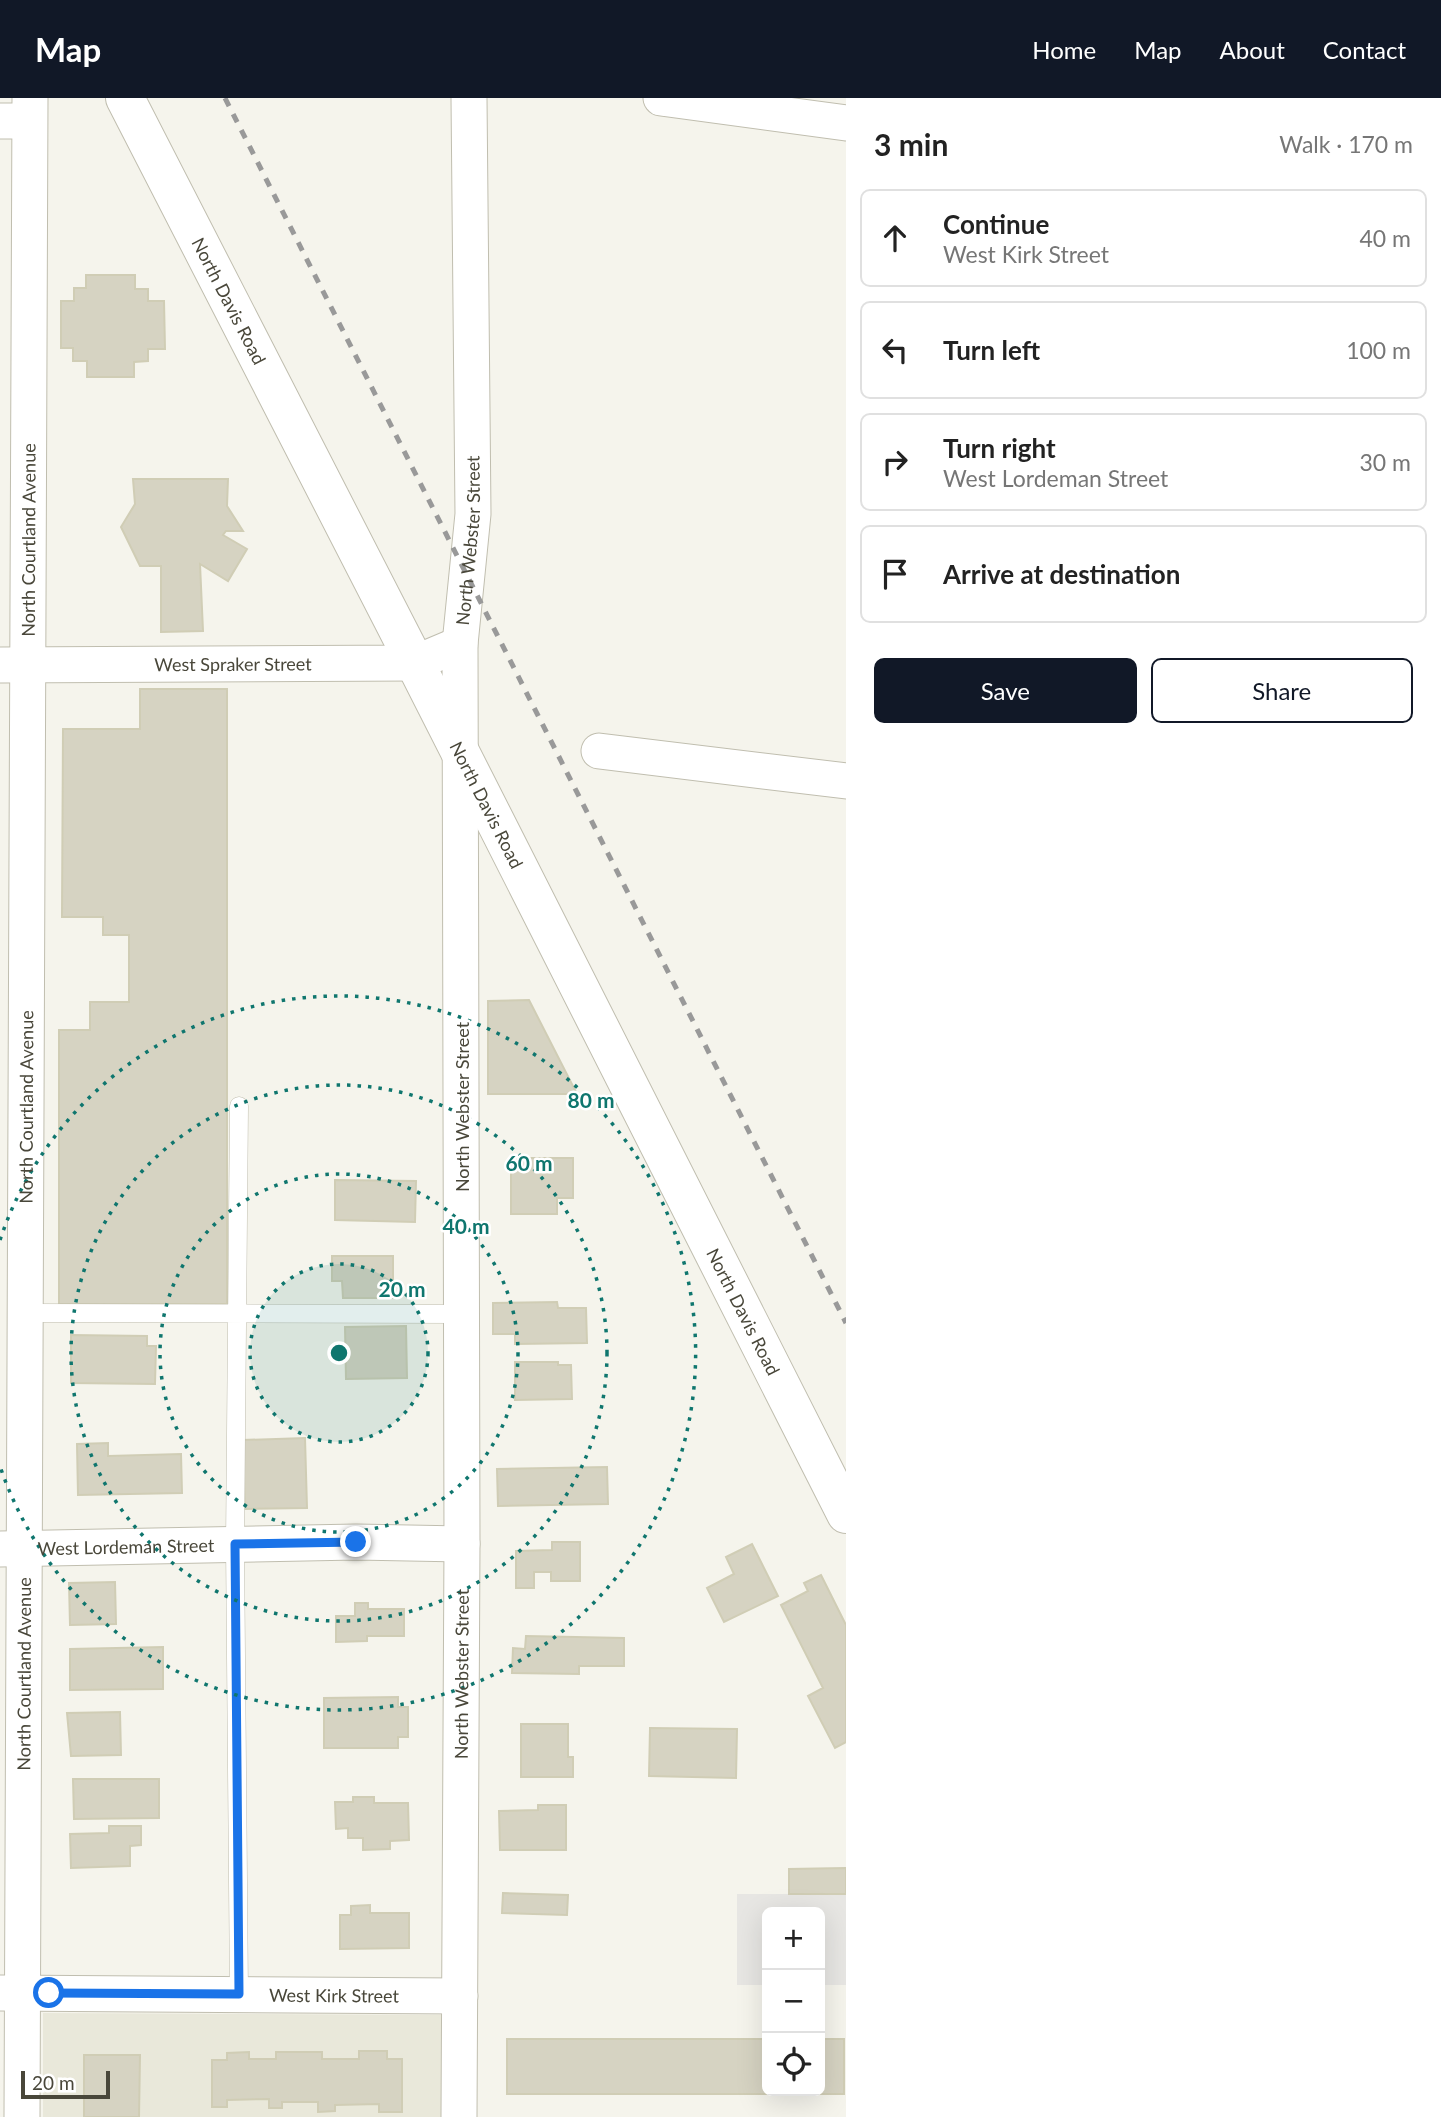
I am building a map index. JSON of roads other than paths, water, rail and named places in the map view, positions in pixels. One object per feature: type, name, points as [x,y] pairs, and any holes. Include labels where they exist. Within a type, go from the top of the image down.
[{"type":"street","name":"North Davis Road","points":[[125,98],[846,1514]]},
{"type":"street","name":"North Webster Street","points":[[459,2117],[462,1544],[460,644],[473,514],[469,98]]},
{"type":"street","points":[[661,98],[846,124]]},
{"type":"street","name":"North Courtland Avenue","points":[[20,113],[12,1105],[24,1313],[12,1549],[18,1770],[11,1993],[22,2117]]},
{"type":"street","name":"West Spraker Street","points":[[14,665],[415,663],[460,644]]},
{"type":"street","points":[[599,751],[846,781]]},
{"type":"street","name":"West Lordeman Street","points":[[12,1549],[356,1542],[462,1544]]},
{"type":"street","name":"West Kirk Street","points":[[11,1993],[460,1996]]},
{"type":"lane","points":[[239,1106],[235,1544],[239,1994]]},
{"type":"lane","points":[[24,1313],[462,1314]]},
{"type":"railway","points":[[225,98],[846,1323]]}]
